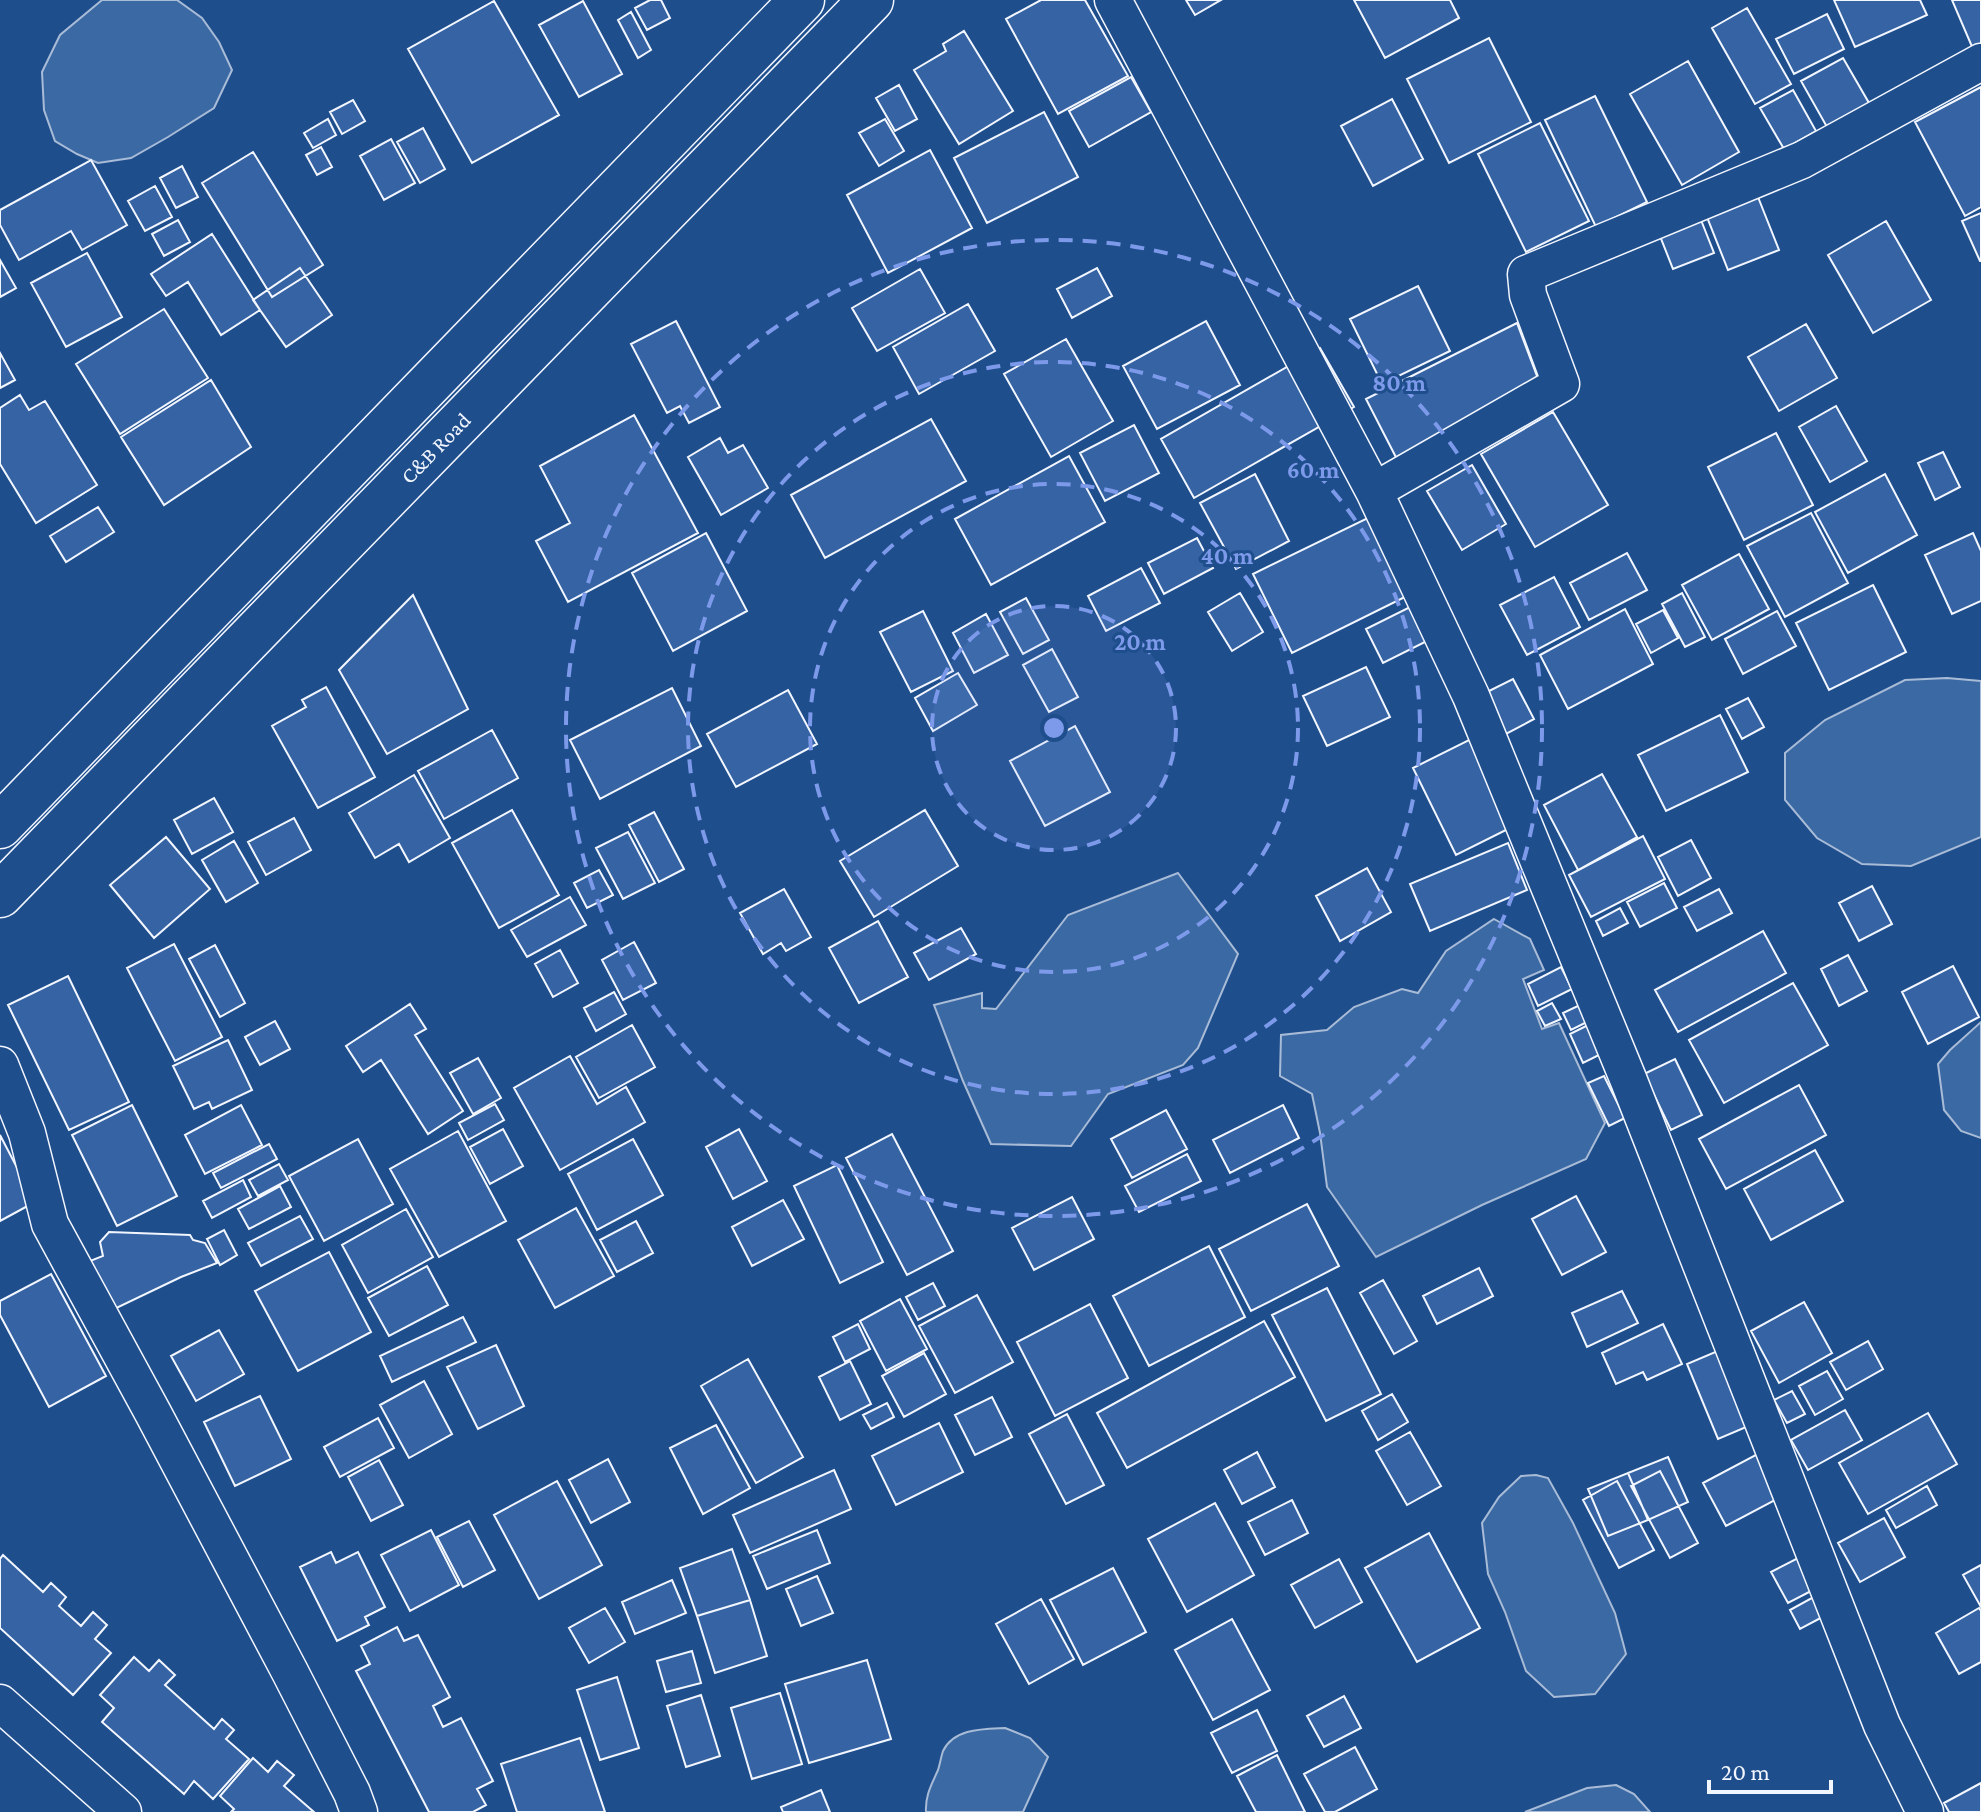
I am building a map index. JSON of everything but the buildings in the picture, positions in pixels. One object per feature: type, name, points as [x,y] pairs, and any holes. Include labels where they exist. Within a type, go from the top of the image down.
[{"type":"highway","points":[[0,826],[802,0]]},
{"type":"highway","name":"C&B Road","points":[[0,895],[871,0]]},
{"type":"street","points":[[1113,0],[1374,491],[1471,696],[1629,1081],[1882,1725],[1925,1812]]},
{"type":"street","points":[[1374,491],[1561,384],[1528,295],[1526,274],[1802,160],[1981,62]]},
{"type":"street","points":[[0,1065],[27,1133],[50,1224],[290,1672],[359,1812]]},
{"type":"street","points":[[0,1703],[123,1812]]},
{"type":"water","points":[[102,0],[177,0],[202,18],[219,42],[232,70],[214,108],[131,158],[98,163],[55,141],[44,110],[42,72],[60,35]]},
{"type":"water","points":[[1947,678],[1981,681],[1981,837],[1911,866],[1862,864],[1817,838],[1785,800],[1785,753],[1825,720],[1905,680]]},
{"type":"water","points":[[1178,873],[1238,954],[1198,1048],[1183,1065],[1108,1094],[1071,1146],[991,1144],[934,1005],[982,993],[982,1008],[996,1009],[1068,915]]},
{"type":"water","points":[[1494,919],[1530,939],[1544,970],[1523,979],[1542,1029],[1559,1023],[1605,1123],[1586,1159],[1376,1257],[1327,1187],[1312,1094],[1280,1076],[1281,1035],[1327,1030],[1354,1007],[1402,989],[1418,993],[1446,951]]},
{"type":"water","points":[[1981,1022],[1981,1138],[1961,1131],[1944,1110],[1938,1064]]},
{"type":"water","points":[[1521,1476],[1548,1478],[1615,1613],[1626,1654],[1595,1694],[1554,1697],[1526,1671],[1488,1574],[1482,1523],[1499,1497]]},
{"type":"water","points":[[1005,1728],[1030,1738],[1048,1757],[1023,1812],[926,1812],[929,1790],[948,1743],[970,1731]]},
{"type":"water","points":[[1616,1785],[1634,1794],[1650,1812],[1525,1812],[1587,1788]]}]
